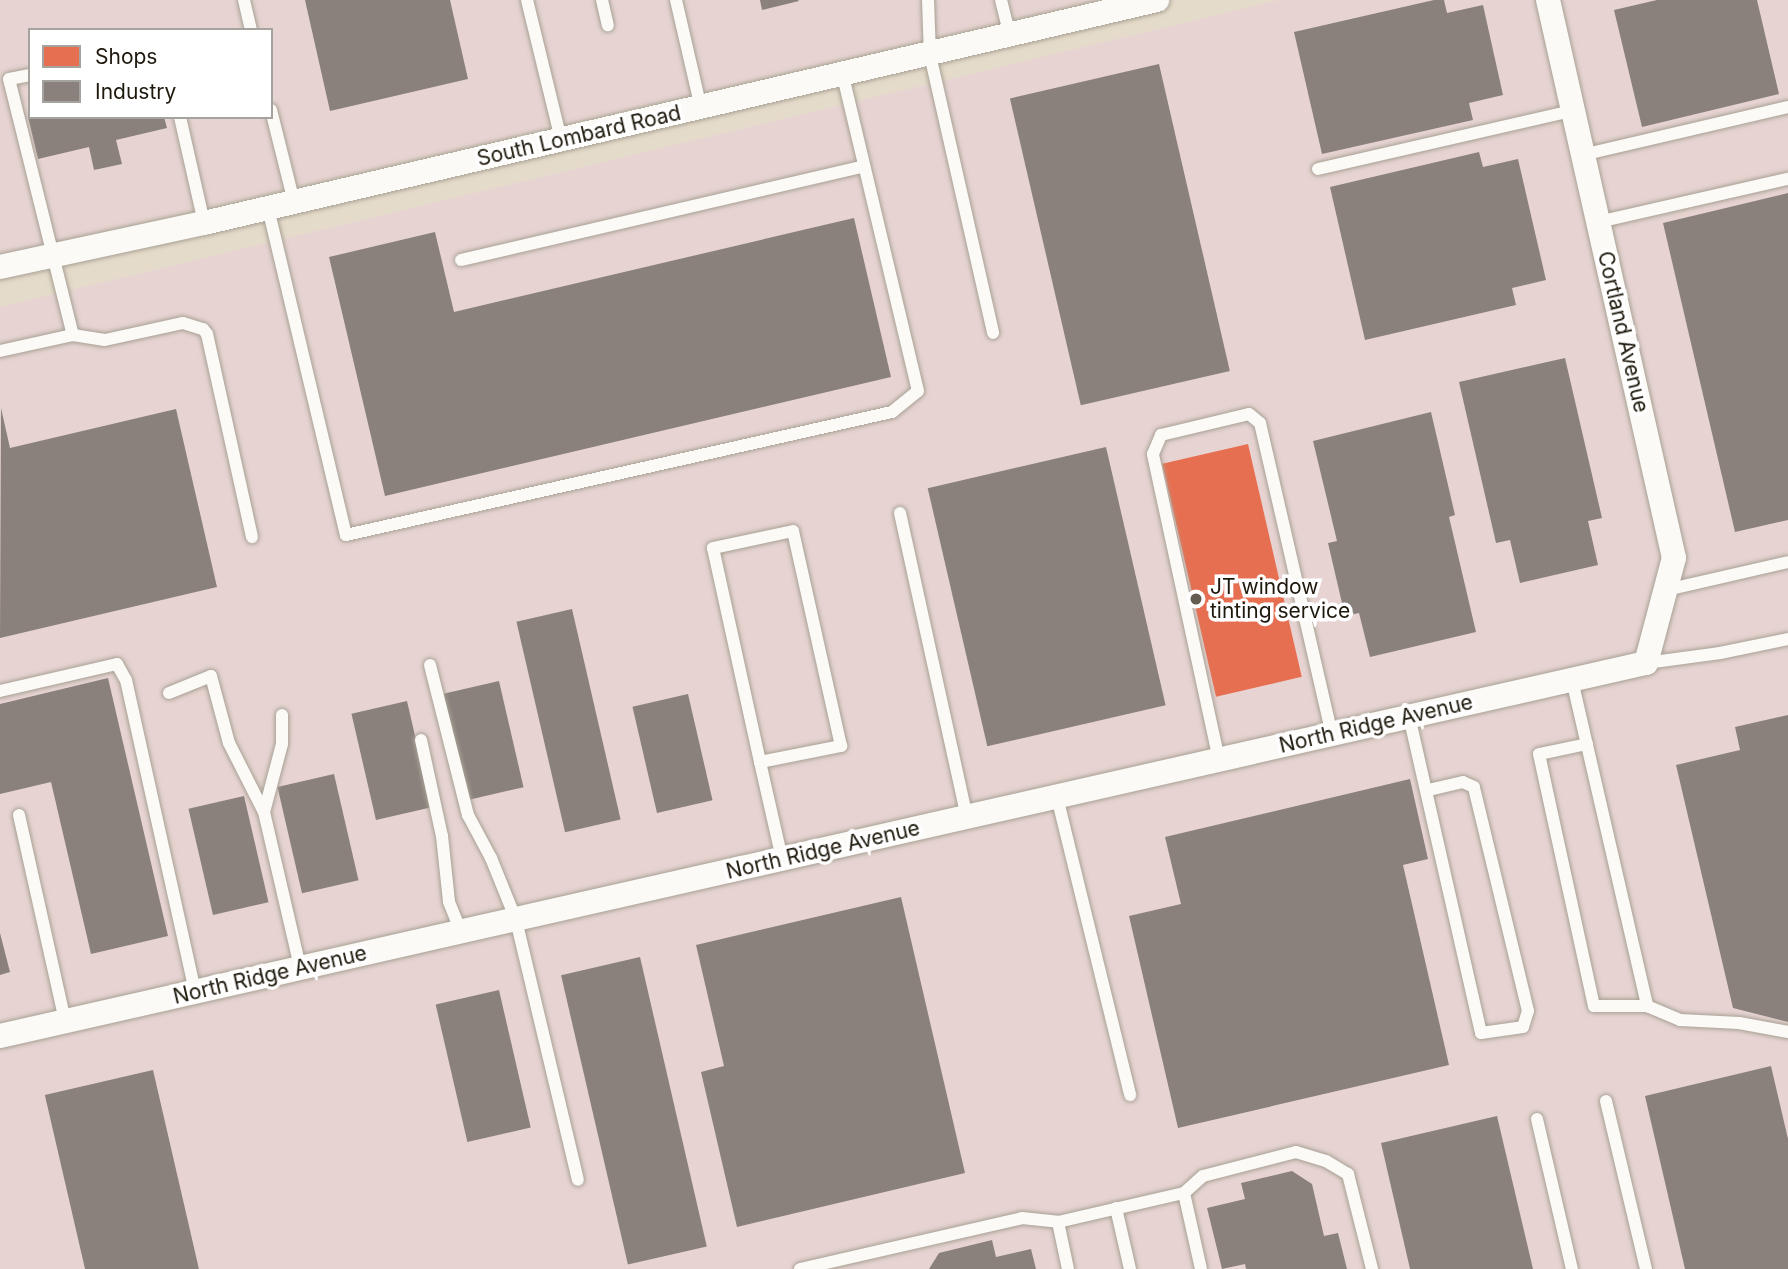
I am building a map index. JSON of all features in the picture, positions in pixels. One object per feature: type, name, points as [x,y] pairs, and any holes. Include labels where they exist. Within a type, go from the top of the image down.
[{"type":"street","name":"South Lombard Road","points":[[0,267],[295,202],[1157,0]]},
{"type":"street","name":"Cortland Avenue","points":[[1548,0],[1674,558],[1646,663]]},
{"type":"street","name":"North Ridge Avenue","points":[[0,1036],[1646,663]]},
{"type":"lane","points":[[244,0],[251,28]]},
{"type":"lane","points":[[527,0],[561,140]]},
{"type":"lane","points":[[602,0],[608,25]]},
{"type":"lane","points":[[676,0],[701,108]]},
{"type":"lane","points":[[928,0],[930,55],[993,333]]},
{"type":"lane","points":[[1001,0],[1010,36]]},
{"type":"lane","points":[[28,75],[9,79],[73,335]]},
{"type":"lane","points":[[268,208],[346,535],[892,412],[918,391],[843,75]]},
{"type":"lane","points":[[1582,155],[1788,107]]},
{"type":"lane","points":[[1318,169],[1572,110]]},
{"type":"lane","points":[[273,118],[295,202]]},
{"type":"lane","points":[[180,119],[204,223]]},
{"type":"lane","points":[[461,260],[864,166]]},
{"type":"lane","points":[[1598,222],[1788,179]]},
{"type":"lane","points":[[0,351],[73,335],[105,340],[183,323],[204,329],[253,537]]},
{"type":"lane","points":[[1219,761],[1153,454],[1161,435],[1249,414],[1261,423],[1332,735]]},
{"type":"lane","points":[[900,513],[967,818]]},
{"type":"lane","points":[[760,762],[841,746],[793,531],[713,548],[760,762],[782,859]]},
{"type":"lane","points":[[1666,590],[1788,562]]},
{"type":"lane","points":[[1646,663],[1720,653],[1788,639]]},
{"type":"lane","points":[[0,691],[117,664],[126,680],[195,992]]},
{"type":"lane","points":[[430,665],[468,815],[491,858],[516,920],[578,1180]]},
{"type":"lane","points":[[169,693],[211,676],[229,743],[264,812],[300,967]]},
{"type":"lane","points":[[1572,680],[1647,1006]]},
{"type":"lane","points":[[264,812],[282,744],[282,715]]},
{"type":"lane","points":[[1409,716],[1480,1033],[1523,1027],[1528,1011],[1474,787],[1463,782],[1427,790]]},
{"type":"lane","points":[[421,740],[442,836],[449,902],[461,932]]},
{"type":"lane","points":[[1587,744],[1539,754],[1594,1006],[1647,1006],[1680,1020],[1739,1023],[1788,1032]]},
{"type":"lane","points":[[1057,797],[1130,1095]]},
{"type":"lane","points":[[19,815],[65,1021]]},
{"type":"lane","points":[[1606,1101],[1646,1269]]},
{"type":"lane","points":[[1537,1119],[1572,1269]]},
{"type":"lane","points":[[800,1269],[1022,1218],[1058,1222],[1116,1209],[1184,1193],[1203,1176],[1296,1153],[1326,1161],[1348,1174],[1372,1269]]},
{"type":"lane","points":[[1184,1193],[1201,1269]]},
{"type":"lane","points":[[1116,1209],[1130,1269]]},
{"type":"lane","points":[[1058,1222],[1068,1269]]},
{"type":"lane","points":[[862,1255],[865,1269]]},
{"type":"shaded area","points":[[0,0],[1099,0],[0,256]]},
{"type":"shaded area","points":[[1279,0],[1788,0],[1788,1269],[0,1269],[0,307]]},
{"type":"building: Shops","points":[[1248,444],[1302,677],[1216,697],[1162,464]]},
{"type":"building: Industry","points":[[305,0],[450,0],[468,79],[330,111]]},
{"type":"building: Industry","points":[[760,0],[798,0],[799,1],[762,10]]},
{"type":"building: Industry","points":[[1444,0],[1447,13],[1483,5],[1503,95],[1469,103],[1473,120],[1322,154],[1294,32]]},
{"type":"building: Industry","points":[[1657,0],[1757,0],[1779,94],[1642,127],[1614,10]]},
{"type":"building: Industry","points":[[1159,64],[1230,371],[1081,405],[1010,98]]},
{"type":"building: Industry","points":[[28,119],[165,119],[167,128],[116,140],[122,164],[94,170],[89,147],[38,159]]},
{"type":"building: Industry","points":[[1479,152],[1483,167],[1518,159],[1546,280],[1512,288],[1516,305],[1365,340],[1330,187]]},
{"type":"building: Industry","points":[[1788,193],[1788,520],[1735,532],[1663,223]]},
{"type":"building: Industry","points":[[854,218],[891,377],[385,496],[329,257],[435,232],[454,312]]},
{"type":"building: Industry","points":[[1565,358],[1602,518],[1588,521],[1598,565],[1520,583],[1510,540],[1496,543],[1459,382]]},
{"type":"building: Industry","points":[[1,408],[10,448],[176,409],[217,587],[0,638]]},
{"type":"building: Industry","points":[[1431,412],[1455,515],[1449,517],[1476,632],[1370,657],[1359,613],[1345,616],[1328,543],[1337,541],[1313,441]]},
{"type":"building: Industry","points":[[1106,447],[1166,705],[987,746],[928,488]]},
{"type":"building: Industry","points":[[572,609],[621,819],[565,832],[516,622]]},
{"type":"building: Industry","points":[[108,678],[168,936],[91,954],[51,782],[0,794],[0,704]]},
{"type":"building: Industry","points":[[499,681],[524,787],[468,800],[443,694]]},
{"type":"building: Industry","points":[[688,694],[713,800],[657,813],[632,707]]},
{"type":"building: Industry","points":[[407,701],[432,807],[376,820],[351,714]]},
{"type":"building: Industry","points":[[1788,715],[1788,1022],[1733,1008],[1676,765],[1740,750],[1735,727]]},
{"type":"building: Industry","points":[[334,774],[359,880],[302,893],[277,787]]},
{"type":"building: Industry","points":[[1410,779],[1428,859],[1403,865],[1449,1065],[1178,1128],[1129,916],[1181,904],[1165,837]]},
{"type":"building: Industry","points":[[244,796],[269,902],[213,915],[188,809]]},
{"type":"building: Industry","points":[[901,897],[965,1173],[737,1227],[701,1072],[724,1066],[696,945]]},
{"type":"building: Industry","points":[[0,933],[10,972],[0,975]]},
{"type":"building: Industry","points":[[640,957],[707,1246],[628,1265],[561,975]]},
{"type":"building: Industry","points":[[499,990],[531,1127],[467,1142],[436,1005]]},
{"type":"building: Industry","points":[[1771,1066],[1788,1139],[1788,1269],[1685,1269],[1645,1096]]},
{"type":"building: Industry","points":[[153,1070],[199,1269],[85,1269],[45,1095]]},
{"type":"building: Industry","points":[[1497,1116],[1533,1269],[1410,1269],[1381,1143]]},
{"type":"building: Industry","points":[[1292,1171],[1312,1184],[1324,1236],[1338,1233],[1347,1269],[1246,1269],[1245,1264],[1222,1269],[1207,1208],[1245,1199],[1241,1183]]},
{"type":"building: Industry","points":[[992,1240],[996,1257],[1031,1249],[1036,1269],[929,1269],[939,1253]]},
{"type":"place","name":"JT window tinting service","points":[[1196,599]]}]
